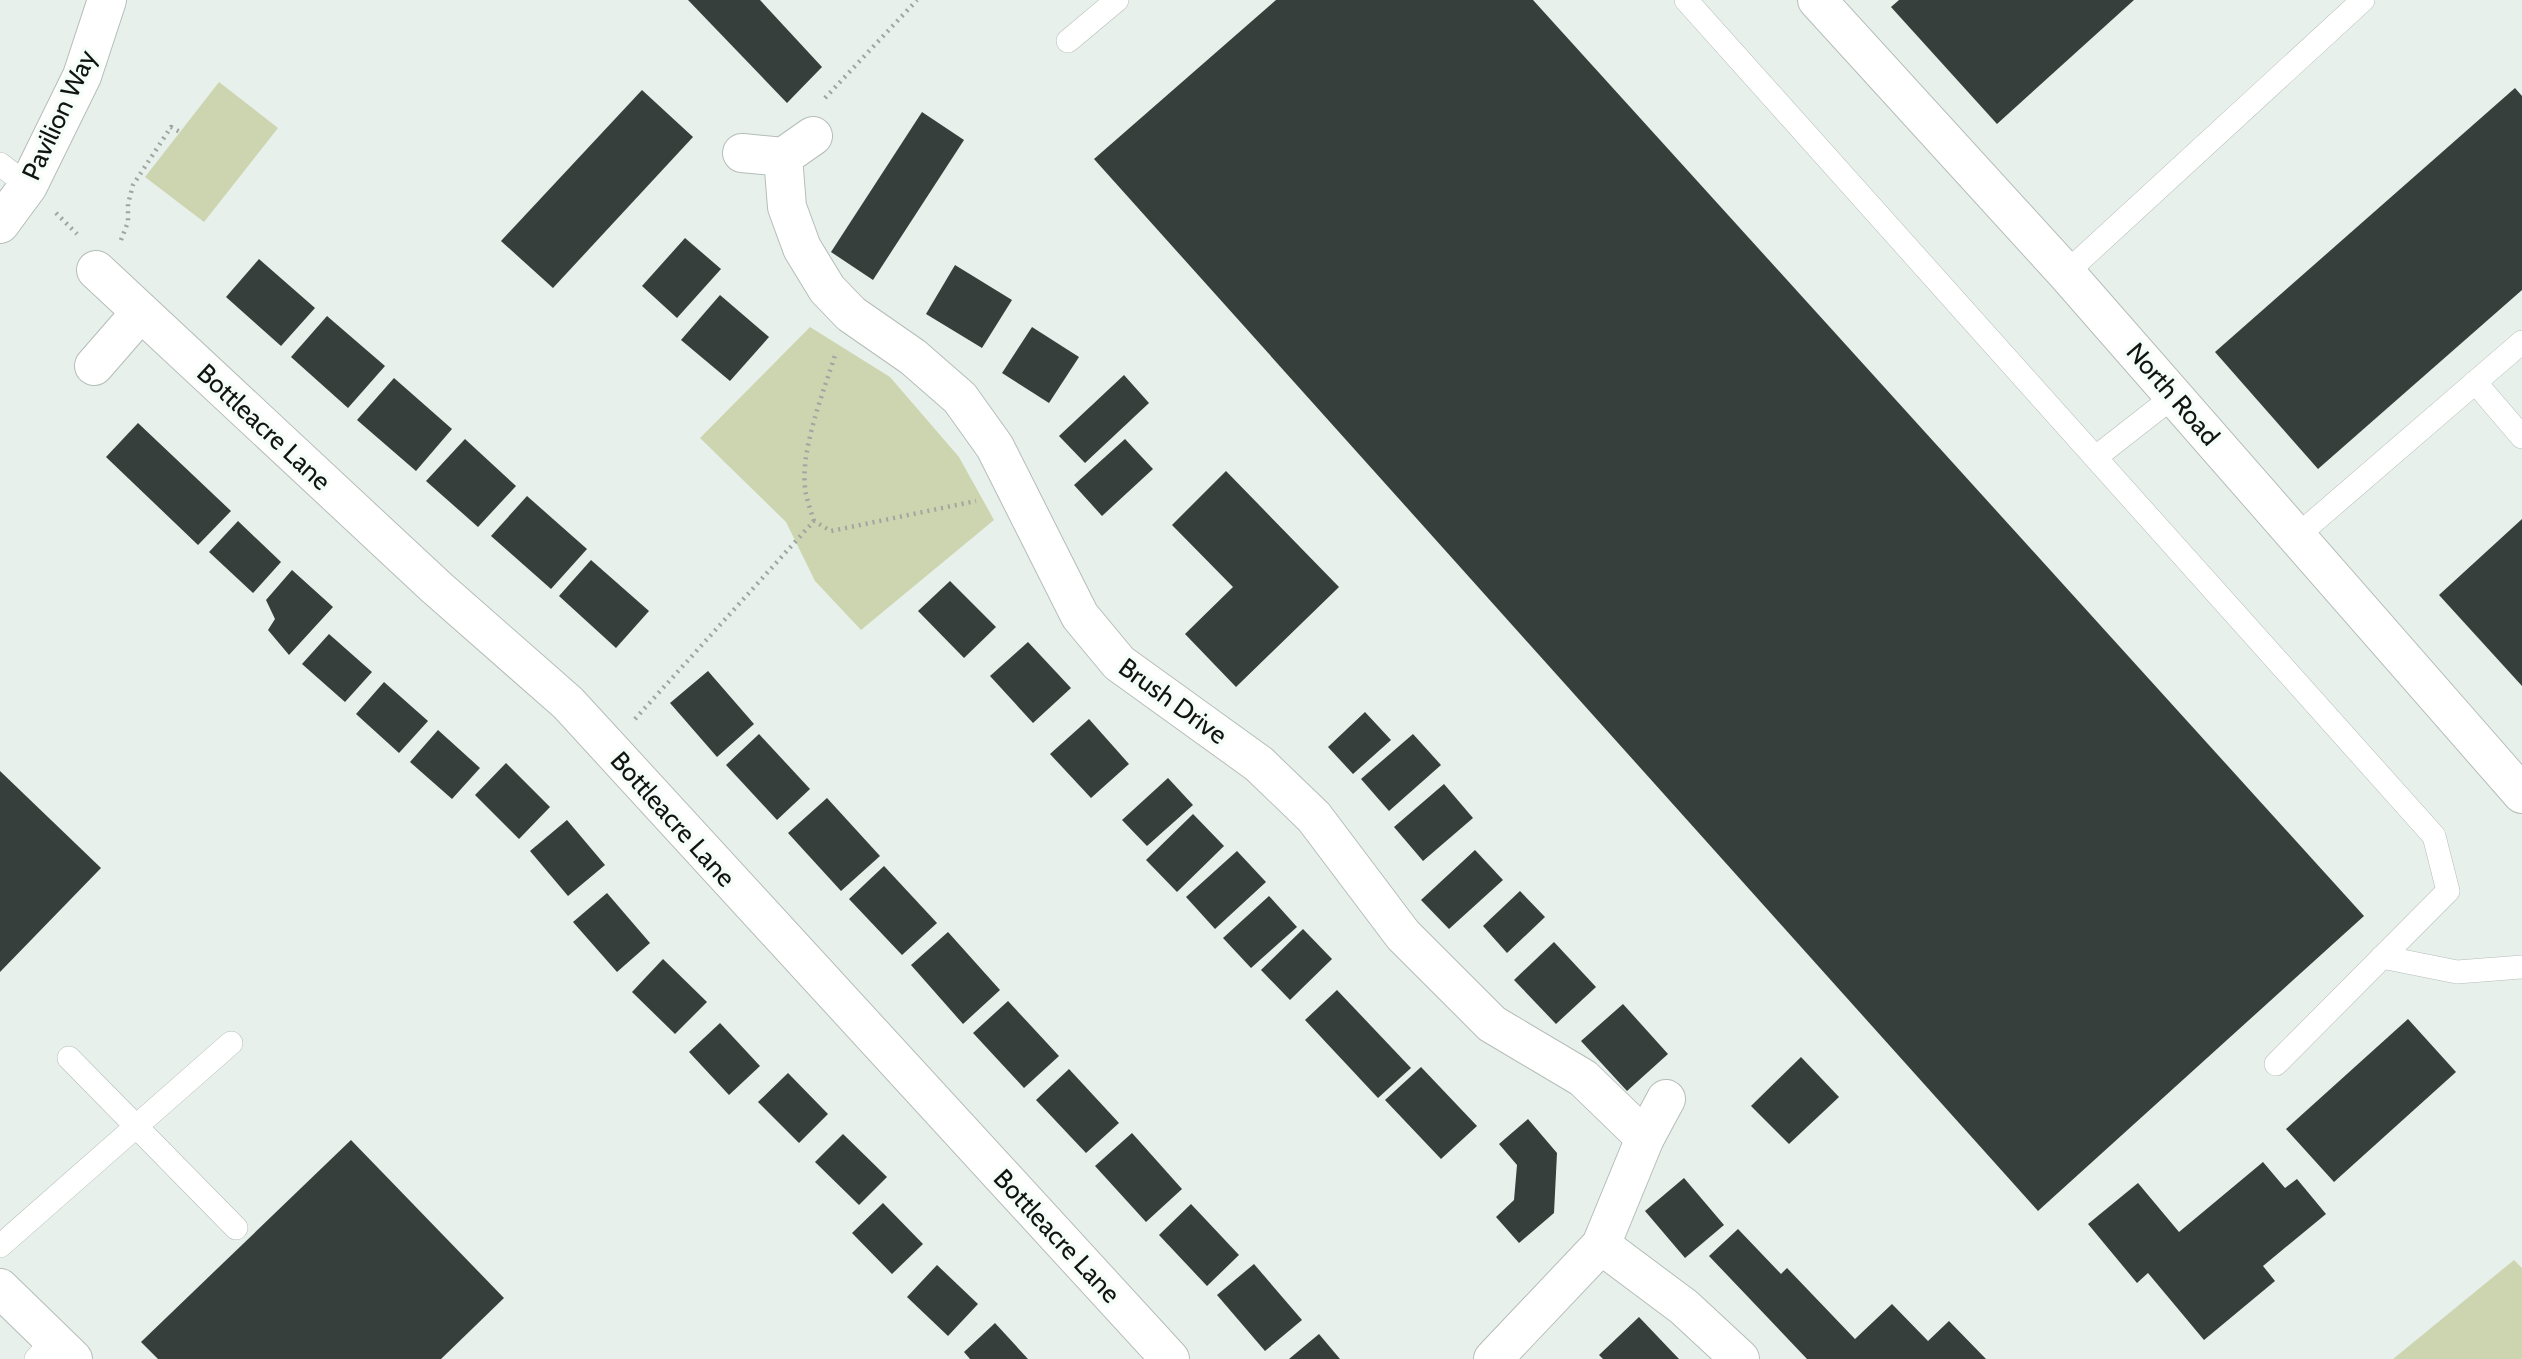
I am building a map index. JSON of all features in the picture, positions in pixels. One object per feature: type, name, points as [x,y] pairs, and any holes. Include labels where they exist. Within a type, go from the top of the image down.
[{"type":"street","name":"Pavilion Way","points":[[0,224],[14,175],[82,76],[107,0]]},
{"type":"street","name":"North Road","points":[[1816,0],[2067,273],[2522,794]]},
{"type":"street","points":[[742,153],[798,147]]},
{"type":"street","name":"Brush Drive","points":[[798,147],[787,207],[802,248],[827,289],[851,314],[914,358],[960,398],[995,447],[1080,616],[1119,663],[1259,764],[1314,817],[1403,935],[1492,1024],[1583,1078],[1645,1138]]},
{"type":"street","name":"Bottleacre Lane","points":[[96,270],[436,587],[568,703],[1170,1359]]},
{"type":"street","points":[[94,366],[141,312]]},
{"type":"street","points":[[1493,1359],[1601,1245],[1645,1138],[1666,1099]]},
{"type":"street","points":[[1601,1245],[1684,1307],[1740,1359]]},
{"type":"street","points":[[0,1288],[54,1353]]},
{"type":"lane","points":[[1068,41],[1117,0]]},
{"type":"lane","points":[[1686,0],[2434,836],[2448,891],[2276,1064]]},
{"type":"lane","points":[[2067,273],[2363,0]]},
{"type":"lane","points":[[2297,536],[2522,342]]},
{"type":"lane","points":[[2475,382],[2522,437]]},
{"type":"lane","points":[[2096,457],[2174,396]]},
{"type":"lane","points":[[2382,957],[2457,972],[2522,967]]},
{"type":"lane","points":[[0,1246],[231,1043]]},
{"type":"lane","points":[[69,1058],[236,1228]]},
{"type":"path","points":[[798,147],[811,113],[917,0]]},
{"type":"path","points":[[96,270],[120,242],[128,222],[128,204],[133,185],[171,127],[180,132]]},
{"type":"path","points":[[14,175],[92,248],[96,270]]},
{"type":"path","points":[[851,314],[813,426],[805,493],[814,521],[831,531],[1017,493]]},
{"type":"path","points":[[609,748],[814,521]]},
{"type":"green space","points":[[219,82],[278,128],[204,222],[145,177]]},
{"type":"green space","points":[[810,327],[890,377],[959,457],[994,520],[861,630],[815,581],[786,522],[700,438]]},
{"type":"green space","points":[[2514,1260],[2522,1268],[2522,1359],[2393,1359]]},
{"type":"building","points":[[688,0],[760,0],[822,67],[787,103]]},
{"type":"building","points":[[1276,0],[1533,0],[2364,916],[2038,1211],[1094,159]]},
{"type":"building","points":[[1899,0],[2134,0],[1997,124],[1891,7]]},
{"type":"building","points":[[2515,88],[2522,96],[2522,290],[2318,469],[2215,352]]},
{"type":"building","points":[[642,90],[693,137],[553,288],[501,241]]},
{"type":"building","points":[[922,112],[964,140],[873,280],[831,252]]},
{"type":"building","points":[[685,238],[721,269],[677,318],[642,286]]},
{"type":"building","points":[[259,259],[315,308],[281,346],[226,297]]},
{"type":"building","points":[[955,265],[1012,300],[982,348],[926,314]]},
{"type":"building","points":[[720,295],[769,337],[730,381],[681,340]]},
{"type":"building","points":[[327,316],[385,366],[348,408],[291,357]]},
{"type":"building","points":[[1032,327],[1079,357],[1049,403],[1002,373]]},
{"type":"building","points":[[1124,375],[1149,403],[1085,463],[1059,436]]},
{"type":"building","points":[[394,378],[452,429],[416,471],[357,420]]},
{"type":"building","points":[[138,423],[231,511],[198,545],[106,457]]},
{"type":"building","points":[[465,439],[516,486],[478,527],[426,481]]},
{"type":"building","points":[[1125,439],[1153,469],[1102,516],[1074,485]]},
{"type":"building","points":[[1226,471],[1339,587],[1236,687],[1185,634],[1233,587],[1172,525]]},
{"type":"building","points":[[527,496],[587,549],[551,589],[491,536]]},
{"type":"building","points":[[2522,519],[2522,686],[2439,595]]},
{"type":"building","points":[[238,521],[281,562],[253,593],[209,552]]},
{"type":"building","points":[[591,560],[649,611],[616,648],[559,596]]},
{"type":"building","points":[[292,570],[333,607],[289,655],[268,630],[275,619],[266,600]]},
{"type":"building","points":[[950,581],[996,627],[964,658],[918,611]]},
{"type":"building","points":[[329,634],[372,672],[345,702],[302,664]]},
{"type":"building","points":[[1028,642],[1071,688],[1033,723],[990,676]]},
{"type":"building","points":[[708,671],[754,724],[717,757],[670,703]]},
{"type":"building","points":[[384,682],[428,721],[399,753],[356,714]]},
{"type":"building","points":[[1365,712],[1391,740],[1353,774],[1328,747]]},
{"type":"building","points":[[1089,719],[1129,764],[1091,798],[1050,754]]},
{"type":"building","points":[[438,730],[480,768],[452,799],[410,762]]},
{"type":"building","points":[[759,734],[810,789],[777,820],[726,765]]},
{"type":"building","points":[[1413,734],[1441,765],[1389,811],[1361,779]]},
{"type":"building","points":[[506,763],[550,807],[519,839],[475,795]]},
{"type":"building","points":[[0,771],[101,868],[0,972]]},
{"type":"building","points":[[1168,778],[1193,805],[1147,846],[1122,820]]},
{"type":"building","points":[[1444,784],[1473,818],[1423,861],[1394,827]]},
{"type":"building","points":[[827,798],[880,856],[841,891],[788,833]]},
{"type":"building","points":[[1193,814],[1224,846],[1177,892],[1146,860]]},
{"type":"building","points":[[567,820],[605,865],[568,896],[530,851]]},
{"type":"building","points":[[1475,850],[1503,880],[1449,929],[1421,900]]},
{"type":"building","points":[[1237,851],[1266,882],[1215,929],[1186,897]]},
{"type":"building","points":[[884,866],[937,923],[902,955],[849,899]]},
{"type":"building","points":[[1520,891],[1545,917],[1507,953],[1483,926]]},
{"type":"building","points":[[607,893],[650,943],[617,972],[573,922]]},
{"type":"building","points":[[1269,896],[1297,927],[1251,968],[1223,938]]},
{"type":"building","points":[[1303,929],[1332,959],[1290,1000],[1261,970]]},
{"type":"building","points":[[948,932],[1000,990],[963,1024],[911,965]]},
{"type":"building","points":[[1554,942],[1596,987],[1556,1024],[1514,980]]},
{"type":"building","points":[[663,959],[707,1002],[675,1034],[632,992]]},
{"type":"building","points":[[1337,990],[1411,1068],[1378,1098],[1305,1020]]},
{"type":"building","points":[[1008,1001],[1059,1056],[1024,1088],[973,1033]]},
{"type":"building","points":[[1623,1004],[1668,1054],[1627,1091],[1581,1041]]},
{"type":"building","points":[[2408,1019],[2456,1072],[2334,1182],[2286,1129]]},
{"type":"building","points":[[720,1023],[760,1066],[729,1095],[689,1052]]},
{"type":"building","points":[[1801,1057],[1839,1097],[1789,1144],[1751,1106]]},
{"type":"building","points":[[1421,1067],[1477,1126],[1441,1159],[1385,1100]]},
{"type":"building","points":[[1069,1069],[1119,1123],[1086,1153],[1036,1100]]},
{"type":"building","points":[[788,1073],[828,1114],[799,1143],[758,1102]]},
{"type":"building","points":[[1528,1119],[1557,1153],[1554,1213],[1519,1243],[1496,1217],[1514,1200],[1517,1165],[1499,1144]]},
{"type":"building","points":[[1132,1133],[1182,1189],[1146,1222],[1095,1166]]},
{"type":"building","points":[[843,1134],[887,1177],[859,1205],[815,1162]]},
{"type":"building","points":[[351,1140],[504,1298],[441,1359],[158,1359],[141,1342]]},
{"type":"building","points":[[2263,1162],[2285,1188],[2297,1179],[2326,1214],[2263,1266],[2275,1281],[2204,1340],[2148,1273],[2137,1283],[2088,1224],[2138,1183],[2179,1232]]},
{"type":"building","points":[[1684,1178],[1724,1225],[1685,1258],[1645,1211]]},
{"type":"building","points":[[883,1203],[923,1244],[892,1274],[852,1233]]},
{"type":"building","points":[[1191,1204],[1239,1255],[1207,1286],[1159,1235]]},
{"type":"building","points":[[1738,1229],[1781,1274],[1787,1268],[1855,1339],[1892,1304],[1928,1341],[1949,1321],[1986,1359],[1807,1359],[1709,1256]]},
{"type":"building","points":[[1254,1264],[1302,1320],[1265,1351],[1217,1295]]},
{"type":"building","points":[[937,1265],[978,1304],[948,1336],[907,1297]]},
{"type":"building","points":[[1639,1317],[1679,1359],[1603,1359],[1599,1355]]},
{"type":"building","points":[[995,1323],[1028,1359],[970,1359],[964,1352]]},
{"type":"building","points":[[1319,1334],[1340,1359],[1289,1359]]}]
